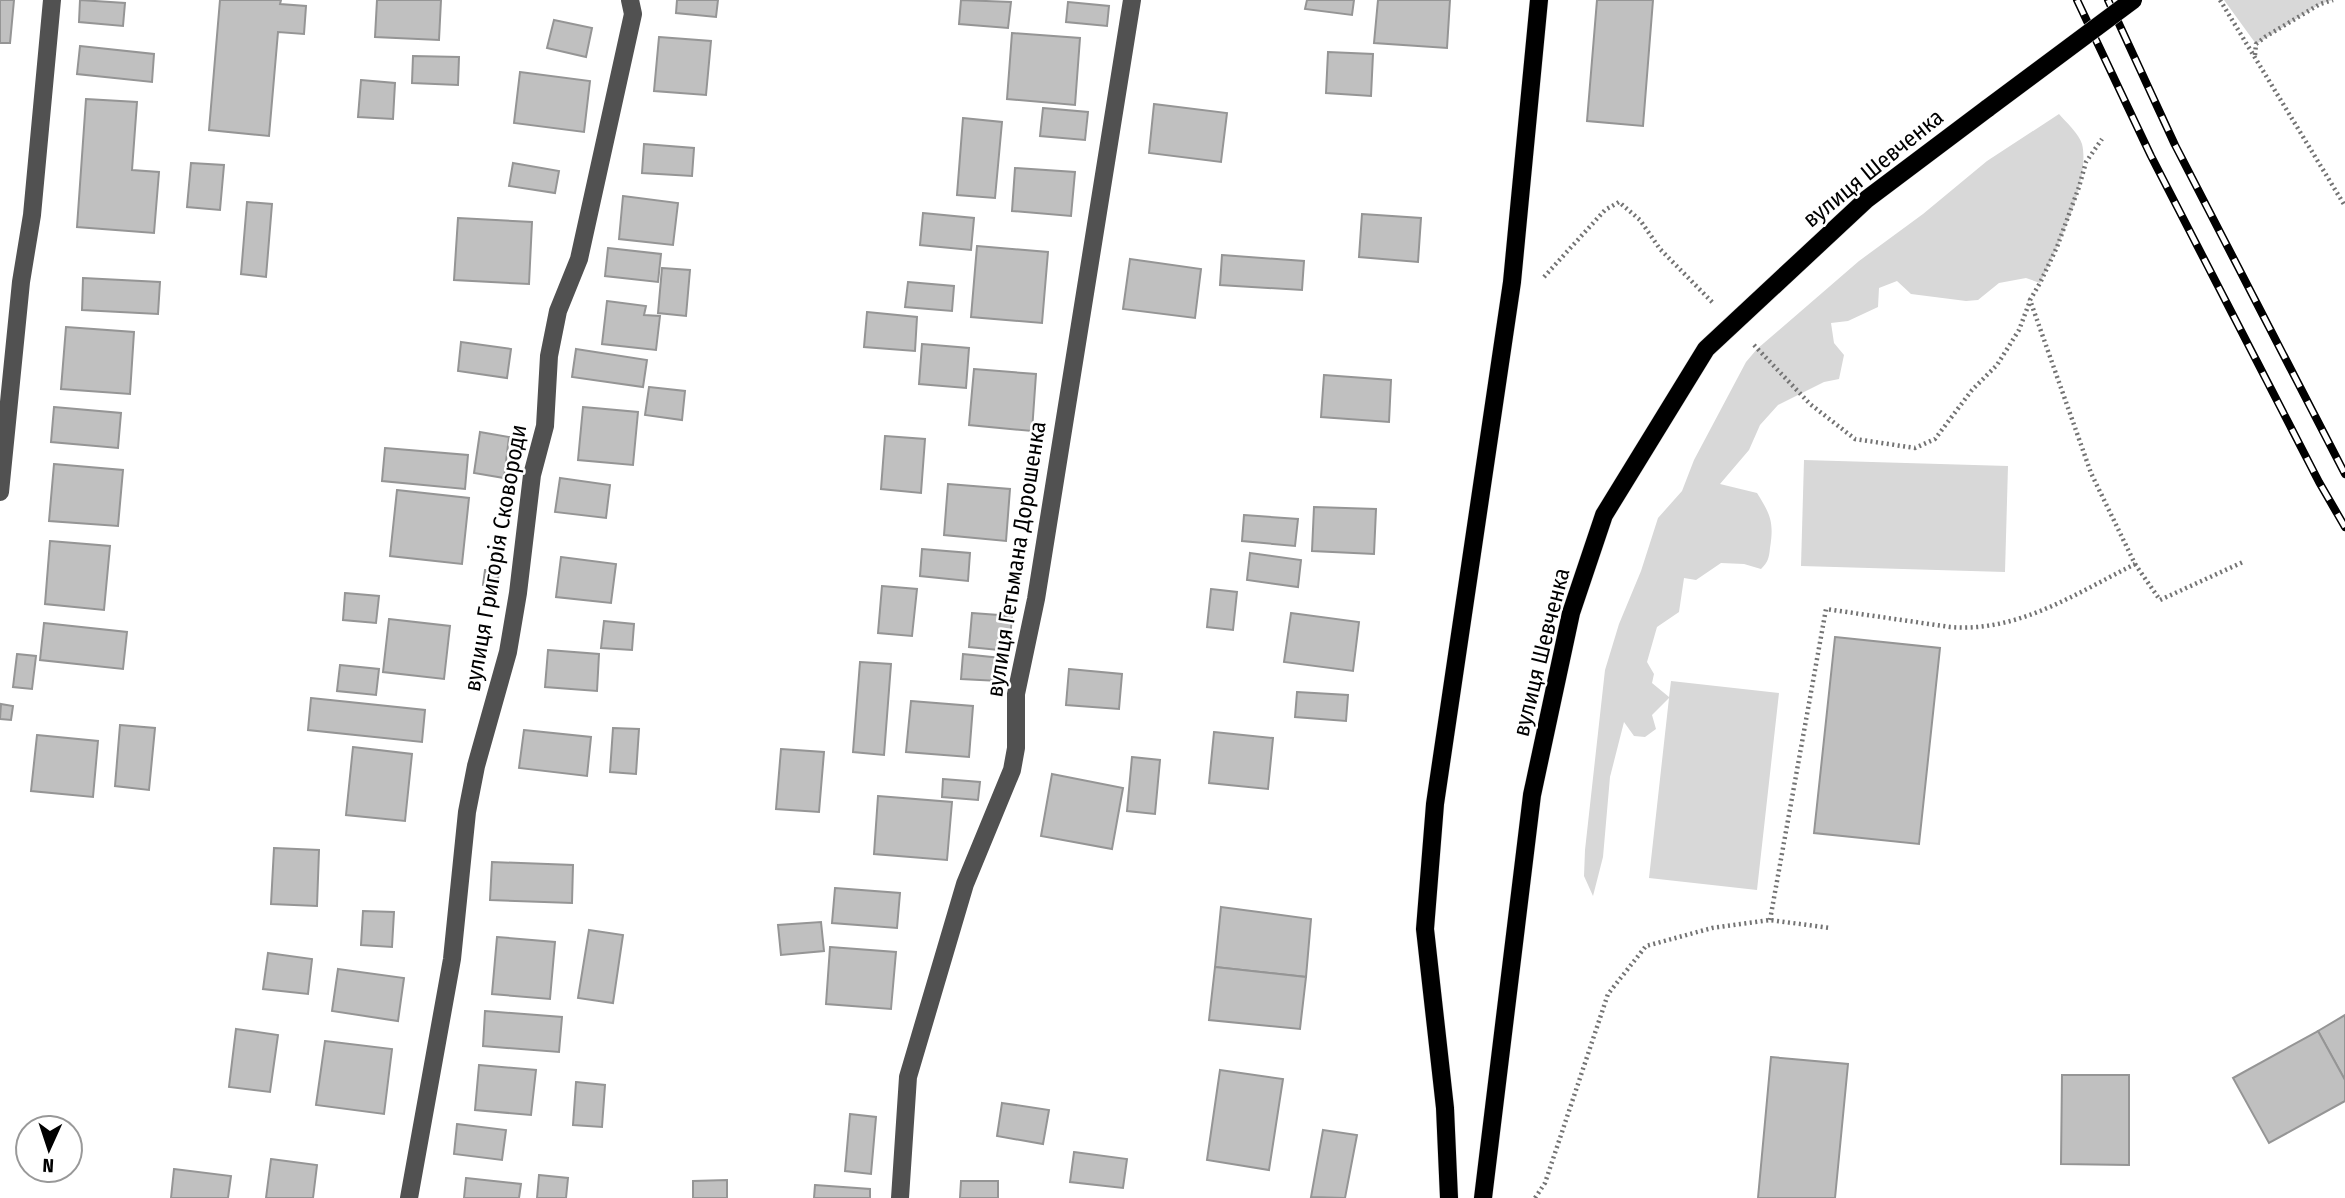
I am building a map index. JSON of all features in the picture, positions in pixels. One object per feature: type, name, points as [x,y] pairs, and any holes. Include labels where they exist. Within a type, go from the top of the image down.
[{"type":"main road","points":[[1449,1198],[1445,1108],[1425,929],[1426,915],[1435,804],[1512,282],[1539,0]]},
{"type":"main road","name":"вулиця Шевченка","points":[[1483,1198],[1532,795],[1570,613],[1604,515],[1706,349],[1867,199],[2133,0]]},
{"type":"street","points":[[0,492],[21,282],[33,215],[52,0]]},
{"type":"street","name":"вулиця Гетьмана Дорошенка","points":[[900,1198],[908,1077],[965,884],[1012,770],[1016,748],[1016,694],[1036,599],[1132,0]]},
{"type":"street","name":"вулиця Григорія Сковороди","points":[[408,1198],[452,959],[467,811],[476,766],[508,652],[518,593],[532,475],[545,426],[549,356],[558,311],[579,259],[631,7]]},
{"type":"path","points":[[2220,0],[2345,206]]},
{"type":"path","points":[[2255,57],[2256,44],[2264,37],[2320,4],[2333,0]]},
{"type":"path","points":[[1542,279],[1605,210],[1619,202],[1640,220],[1660,249],[1810,404],[1855,439],[1915,448],[1935,439],[1972,390],[1997,365],[2019,330],[2030,300],[2057,247],[2086,162],[2102,139]]},
{"type":"path","points":[[2030,300],[2091,473],[2135,564],[2160,600],[2243,562]]},
{"type":"path","points":[[1770,920],[1826,609],[1950,627],[1997,625],[2035,614],[2135,564]]},
{"type":"path","points":[[1535,1198],[1545,1183],[1608,994],[1646,946],[1712,928],[1770,920],[1830,928]]},
{"type":"shaded area","points":[[2224,0],[2333,0],[2320,4],[2256,44]]},
{"type":"shaded area","points":[[2059,114],[2080,140],[2083,159],[2077,195],[2040,283],[2026,278],[1999,283],[1978,300],[1966,301],[1911,294],[1897,281],[1879,288],[1878,307],[1848,321],[1831,323],[1834,343],[1844,355],[1839,379],[1824,382],[1778,405],[1760,425],[1749,450],[1720,484],[1757,493],[1762,501],[1771,525],[1767,562],[1761,569],[1744,564],[1721,563],[1696,580],[1684,578],[1679,612],[1657,627],[1647,662],[1654,674],[1652,683],[1669,697],[1671,681],[1779,693],[1757,890],[1649,878],[1669,698],[1652,715],[1656,729],[1645,737],[1634,736],[1624,722],[1610,777],[1603,857],[1593,896],[1584,876],[1585,850],[1605,670],[1658,518],[1682,491],[1694,460],[1746,362],[1757,349],[1859,261],[1923,214],[1987,161]]},
{"type":"shaded area","points":[[1804,460],[2008,466],[2005,572],[1801,566]]},
{"type":"building","points":[[0,0],[14,0],[10,43],[0,43]]},
{"type":"building","points":[[80,0],[125,3],[123,26],[79,22]]},
{"type":"building","points":[[220,0],[281,0],[280,4],[306,6],[304,34],[278,32],[269,136],[209,130]]},
{"type":"building","points":[[377,0],[441,0],[439,40],[375,37]]},
{"type":"building","points":[[677,0],[718,0],[716,17],[676,13]]},
{"type":"building","points":[[961,0],[1011,2],[1008,28],[959,24]]},
{"type":"building","points":[[1307,0],[1354,0],[1352,15],[1305,9]]},
{"type":"building","points":[[1378,0],[1450,0],[1447,48],[1374,43]]},
{"type":"building","points":[[1597,0],[1653,0],[1643,126],[1587,121]]},
{"type":"building","points":[[1068,2],[1109,6],[1107,26],[1066,22]]},
{"type":"building","points":[[554,20],[592,28],[586,57],[547,48]]},
{"type":"building","points":[[1012,33],[1080,38],[1075,105],[1007,99]]},
{"type":"building","points":[[659,37],[711,41],[706,95],[654,91]]},
{"type":"building","points":[[80,46],[154,54],[152,82],[77,74]]},
{"type":"building","points":[[1328,52],[1373,54],[1371,96],[1326,93]]},
{"type":"building","points":[[413,56],[459,57],[458,85],[412,83]]},
{"type":"building","points":[[520,72],[590,81],[584,132],[514,123]]},
{"type":"building","points":[[361,80],[395,83],[393,119],[358,117]]},
{"type":"building","points":[[86,99],[137,102],[132,170],[159,172],[154,233],[77,227]]},
{"type":"building","points":[[1154,104],[1227,113],[1221,162],[1149,153]]},
{"type":"building","points":[[1043,108],[1088,112],[1085,140],[1040,136]]},
{"type":"building","points":[[963,118],[1002,122],[995,198],[957,195]]},
{"type":"building","points":[[644,144],[694,148],[692,176],[642,173]]},
{"type":"building","points":[[191,163],[224,165],[220,210],[187,207]]},
{"type":"building","points":[[513,163],[559,171],[555,193],[509,186]]},
{"type":"building","points":[[1015,168],[1075,172],[1071,216],[1012,211]]},
{"type":"building","points":[[623,196],[678,203],[673,245],[619,239]]},
{"type":"building","points":[[247,202],[272,204],[266,277],[241,274]]},
{"type":"building","points":[[923,213],[974,218],[971,250],[920,245]]},
{"type":"building","points":[[1362,214],[1421,218],[1418,262],[1359,257]]},
{"type":"building","points":[[458,218],[532,222],[529,284],[454,280]]},
{"type":"building","points":[[977,246],[1048,252],[1042,323],[971,317]]},
{"type":"building","points":[[608,248],[661,254],[658,282],[605,276]]},
{"type":"building","points":[[1222,255],[1304,261],[1302,290],[1220,285]]},
{"type":"building","points":[[1130,259],[1201,269],[1195,318],[1123,309]]},
{"type":"building","points":[[662,268],[690,270],[686,316],[658,313]]},
{"type":"building","points":[[83,278],[160,282],[158,314],[82,310]]},
{"type":"building","points":[[908,282],[954,286],[952,311],[905,307]]},
{"type":"building","points":[[607,301],[646,306],[644,315],[660,316],[656,350],[602,344]]},
{"type":"building","points":[[867,312],[917,317],[915,351],[864,347]]},
{"type":"building","points":[[66,327],[134,332],[130,394],[61,389]]},
{"type":"building","points":[[461,342],[511,349],[507,378],[458,371]]},
{"type":"building","points":[[922,344],[969,348],[966,388],[919,384]]},
{"type":"building","points":[[576,349],[647,360],[643,387],[572,377]]},
{"type":"building","points":[[974,369],[1036,374],[1032,431],[969,425]]},
{"type":"building","points":[[1324,375],[1391,380],[1389,422],[1321,417]]},
{"type":"building","points":[[649,387],[685,391],[682,420],[645,415]]},
{"type":"building","points":[[54,407],[121,413],[118,448],[51,442]]},
{"type":"building","points":[[583,407],[638,412],[633,465],[578,460]]},
{"type":"building","points":[[480,432],[509,437],[504,478],[474,473]]},
{"type":"building","points":[[885,436],[925,439],[921,493],[881,489]]},
{"type":"building","points":[[385,448],[468,455],[465,489],[382,481]]},
{"type":"building","points":[[54,464],[123,470],[118,526],[49,521]]},
{"type":"building","points":[[560,478],[610,485],[606,518],[555,512]]},
{"type":"building","points":[[948,484],[1010,489],[1006,541],[944,535]]},
{"type":"building","points":[[397,490],[469,498],[462,564],[390,556]]},
{"type":"building","points":[[1314,507],[1376,509],[1374,554],[1312,551]]},
{"type":"building","points":[[1244,515],[1298,519],[1295,546],[1242,541]]},
{"type":"building","points":[[50,541],[110,546],[104,610],[45,604]]},
{"type":"building","points":[[922,549],[970,553],[968,581],[920,576]]},
{"type":"building","points":[[1250,553],[1301,560],[1298,587],[1247,580]]},
{"type":"building","points":[[561,557],[616,564],[611,603],[556,597]]},
{"type":"building","points":[[485,570],[499,571],[497,587],[483,585]]},
{"type":"building","points":[[882,586],[917,589],[912,636],[878,633]]},
{"type":"building","points":[[1211,589],[1237,592],[1233,630],[1207,627]]},
{"type":"building","points":[[345,593],[379,596],[376,623],[343,620]]},
{"type":"building","points":[[972,613],[1012,616],[1009,651],[969,647]]},
{"type":"building","points":[[1291,613],[1359,622],[1353,671],[1284,662]]},
{"type":"building","points":[[389,619],[450,626],[444,679],[383,672]]},
{"type":"building","points":[[604,621],[634,624],[632,650],[601,648]]},
{"type":"building","points":[[44,623],[127,632],[123,669],[40,660]]},
{"type":"building","points":[[1835,637],[1940,648],[1919,844],[1814,833]]},
{"type":"building","points":[[548,650],[599,654],[597,691],[545,687]]},
{"type":"building","points":[[17,654],[36,656],[32,689],[13,687]]},
{"type":"building","points":[[963,654],[1001,658],[999,681],[961,679]]},
{"type":"building","points":[[860,662],[891,664],[884,755],[853,752]]},
{"type":"building","points":[[340,665],[379,669],[376,695],[337,691]]},
{"type":"building","points":[[1069,669],[1122,674],[1119,709],[1066,705]]},
{"type":"building","points":[[1297,692],[1348,695],[1346,721],[1295,717]]},
{"type":"building","points":[[311,698],[425,710],[422,742],[308,730]]},
{"type":"building","points":[[911,701],[973,706],[969,757],[906,752]]},
{"type":"building","points":[[1,704],[13,706],[11,720],[0,719]]},
{"type":"building","points":[[120,725],[155,728],[149,790],[115,786]]},
{"type":"building","points":[[613,728],[639,729],[636,774],[610,772]]},
{"type":"building","points":[[524,730],[591,737],[587,776],[519,768]]},
{"type":"building","points":[[1214,732],[1273,738],[1268,789],[1209,783]]},
{"type":"building","points":[[37,735],[98,741],[93,797],[31,791]]},
{"type":"building","points":[[353,747],[412,754],[405,821],[346,815]]},
{"type":"building","points":[[781,749],[824,752],[819,812],[776,809]]},
{"type":"building","points":[[1132,757],[1160,760],[1155,814],[1127,811]]},
{"type":"building","points":[[1052,774],[1123,788],[1112,849],[1041,836]]},
{"type":"building","points":[[943,779],[980,782],[978,800],[942,797]]},
{"type":"building","points":[[878,796],[952,802],[947,860],[874,854]]},
{"type":"building","points":[[274,848],[319,850],[317,906],[271,904]]},
{"type":"building","points":[[492,862],[573,865],[572,903],[490,900]]},
{"type":"building","points":[[835,888],[900,893],[897,928],[832,923]]},
{"type":"building","points":[[1221,907],[1311,919],[1306,977],[1215,967]]},
{"type":"building","points":[[363,911],[394,912],[392,947],[361,945]]},
{"type":"building","points":[[821,922],[824,951],[781,955],[778,925]]},
{"type":"building","points":[[589,930],[623,935],[613,1003],[578,998]]},
{"type":"building","points":[[497,937],[555,942],[550,999],[492,994]]},
{"type":"building","points":[[830,947],[896,952],[891,1009],[826,1004]]},
{"type":"building","points":[[268,953],[312,959],[308,994],[263,989]]},
{"type":"building","points":[[1215,967],[1306,977],[1300,1029],[1209,1020]]},
{"type":"building","points":[[338,969],[404,978],[398,1021],[332,1011]]},
{"type":"building","points":[[485,1011],[562,1017],[559,1052],[483,1046]]},
{"type":"building","points":[[2345,1015],[2345,1080],[2318,1031]]},
{"type":"building","points":[[236,1029],[278,1035],[270,1092],[229,1087]]},
{"type":"building","points":[[2318,1031],[2345,1080],[2345,1101],[2269,1143],[2233,1078]]},
{"type":"building","points":[[325,1041],[392,1049],[384,1114],[316,1105]]},
{"type":"building","points":[[1771,1057],[1848,1064],[1835,1198],[1758,1198]]},
{"type":"building","points":[[479,1065],[536,1070],[531,1115],[475,1110]]},
{"type":"building","points":[[1220,1070],[1283,1079],[1269,1170],[1207,1160]]},
{"type":"building","points":[[2062,1075],[2129,1075],[2129,1165],[2061,1164]]},
{"type":"building","points":[[576,1082],[605,1085],[602,1127],[573,1125]]},
{"type":"building","points":[[1002,1103],[1049,1110],[1043,1144],[997,1136]]},
{"type":"building","points":[[850,1114],[876,1117],[871,1174],[845,1171]]},
{"type":"building","points":[[457,1124],[506,1130],[502,1160],[454,1154]]},
{"type":"building","points":[[1323,1130],[1357,1135],[1345,1198],[1311,1197]]},
{"type":"building","points":[[1074,1152],[1127,1159],[1123,1188],[1070,1182]]},
{"type":"building","points":[[271,1159],[317,1165],[313,1198],[266,1198]]},
{"type":"building","points":[[174,1169],[231,1176],[228,1198],[171,1198]]},
{"type":"building","points":[[539,1175],[568,1178],[566,1198],[537,1198]]},
{"type":"building","points":[[466,1178],[521,1184],[519,1198],[464,1198]]},
{"type":"building","points":[[727,1180],[727,1198],[693,1198],[693,1181]]},
{"type":"building","points":[[961,1181],[998,1181],[998,1198],[960,1198]]},
{"type":"building","points":[[815,1185],[870,1189],[870,1198],[814,1198]]},
{"type":"railway","points":[[2077,0],[2151,156],[2319,482],[2345,527]]},
{"type":"railway","points":[[2108,0],[2175,145],[2345,474]]}]
